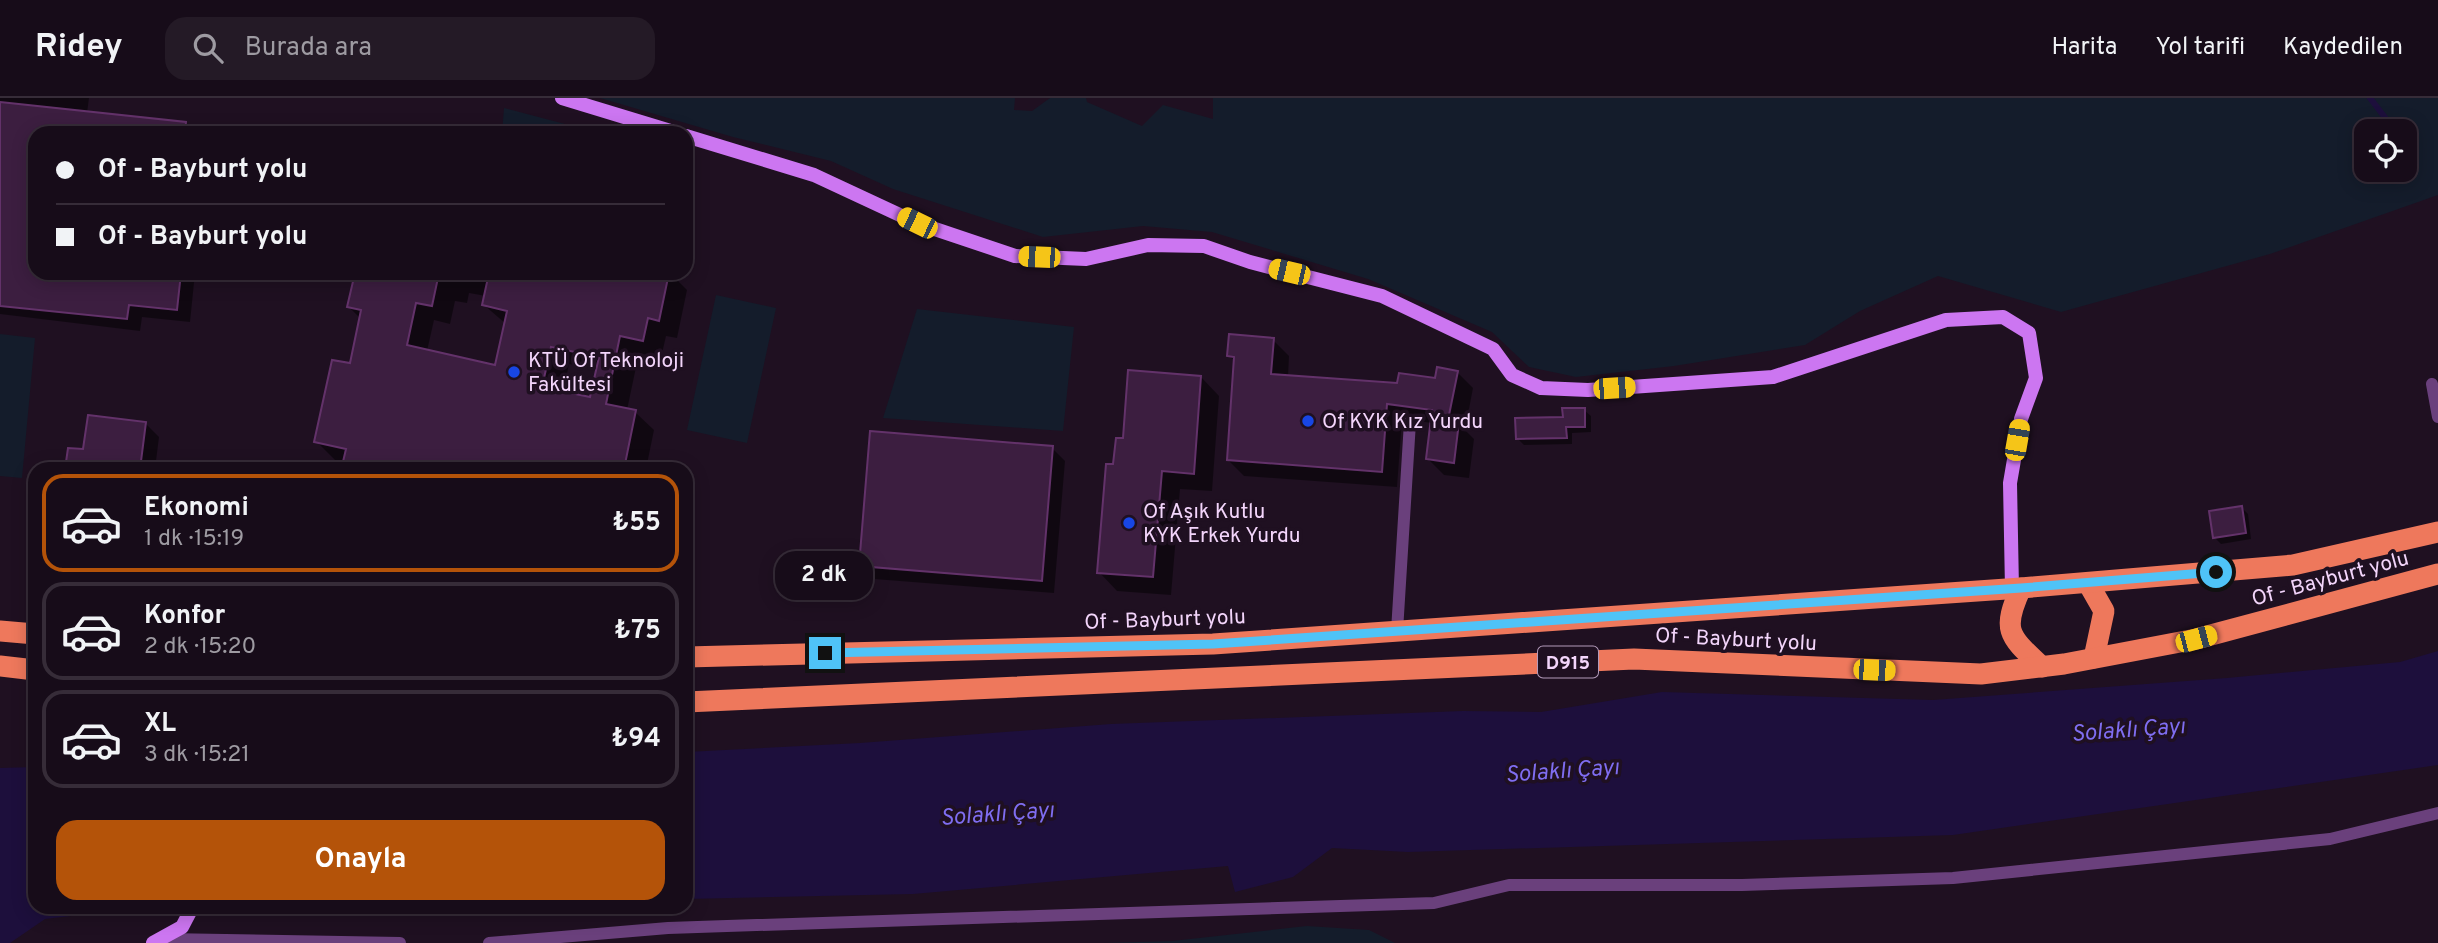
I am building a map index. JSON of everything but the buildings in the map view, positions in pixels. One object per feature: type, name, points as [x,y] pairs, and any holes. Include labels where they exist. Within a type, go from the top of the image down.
[{"type":"highway","name":"Of - Bayburt yolu","points":[[693,657],[1213,644],[2017,589],[2292,565],[2438,532]]},
{"type":"highway","name":"Of - Bayburt yolu","points":[[693,702],[1634,659],[1981,674],[2042,667],[2196,639],[2438,574]]},
{"type":"highway","points":[[2088,583],[2104,611],[2094,658]]},
{"type":"highway","points":[[2017,589],[2008,616],[2015,642],[2042,667]]},
{"type":"highway","points":[[0,631],[28,633]]},
{"type":"highway","points":[[0,666],[28,669]]},
{"type":"street","points":[[562,98],[654,126]]},
{"type":"street","points":[[693,138],[814,175],[917,223],[1015,256],[1087,259],[1148,245],[1204,246],[1250,262],[1382,296],[1493,349],[1512,375],[1541,388],[1588,390],[1773,377],[1946,320],[2003,317],[2029,333],[2036,378],[2021,419],[2010,483],[2017,589]]},
{"type":"street","points":[[158,941],[182,927],[189,914]]},
{"type":"lane","points":[[2431,384],[2438,417]]},
{"type":"lane","points":[[1397,631],[1410,422]]},
{"type":"lane","points":[[489,943],[668,928],[1434,903],[1509,885],[1742,885],[1953,878],[2330,839],[2438,813]]},
{"type":"lane","points":[[158,941],[400,943]]},
{"type":"shaded area","points":[[600,98],[1015,98],[1014,110],[1032,111],[1050,98],[1086,98],[1087,102],[1142,126],[1163,105],[1213,119],[1213,98],[2438,98],[2438,195],[2270,254],[2061,312],[1938,276],[1860,311],[1805,345],[1674,366],[1576,377],[1529,367],[1492,332],[1368,279],[1212,232],[1143,226],[1043,237],[893,189],[831,161],[733,137]]},
{"type":"shaded area","points":[[504,108],[572,126],[503,126]]},
{"type":"shaded area","points":[[716,295],[776,308],[747,443],[687,430]]},
{"type":"shaded area","points":[[917,309],[1074,327],[1063,431],[883,418]]},
{"type":"shaded area","points":[[0,334],[35,338],[22,478],[0,476]]},
{"type":"shaded area","points":[[1307,926],[1369,930],[1395,943],[1103,943],[1172,941]]},
{"type":"water","name":"Solaklı Çayı","points":[[2438,651],[2438,765],[1953,835],[1408,852],[1332,848],[1293,877],[1235,892],[1228,866],[913,894],[693,899],[693,752],[860,743],[1111,724],[1463,711],[1541,712],[1662,692],[1933,700],[2400,662]]},
{"type":"water","points":[[28,767],[28,914],[88,914],[45,919],[10,943],[0,943],[0,768]]},
{"type":"waterway","points":[[2370,98],[2386,119]]},
{"type":"place","name":"KTÜ Of Teknoloji Fakültesi","points":[[514,372]]},
{"type":"place","name":"Of KYK Kız Yurdu","points":[[1308,421]]},
{"type":"place","name":"Of Aşık Kutlu KYK Erkek Yurdu","points":[[1129,523]]},
{"type":"route","points":[[825,653],[1213,644],[2216,572]]}]
